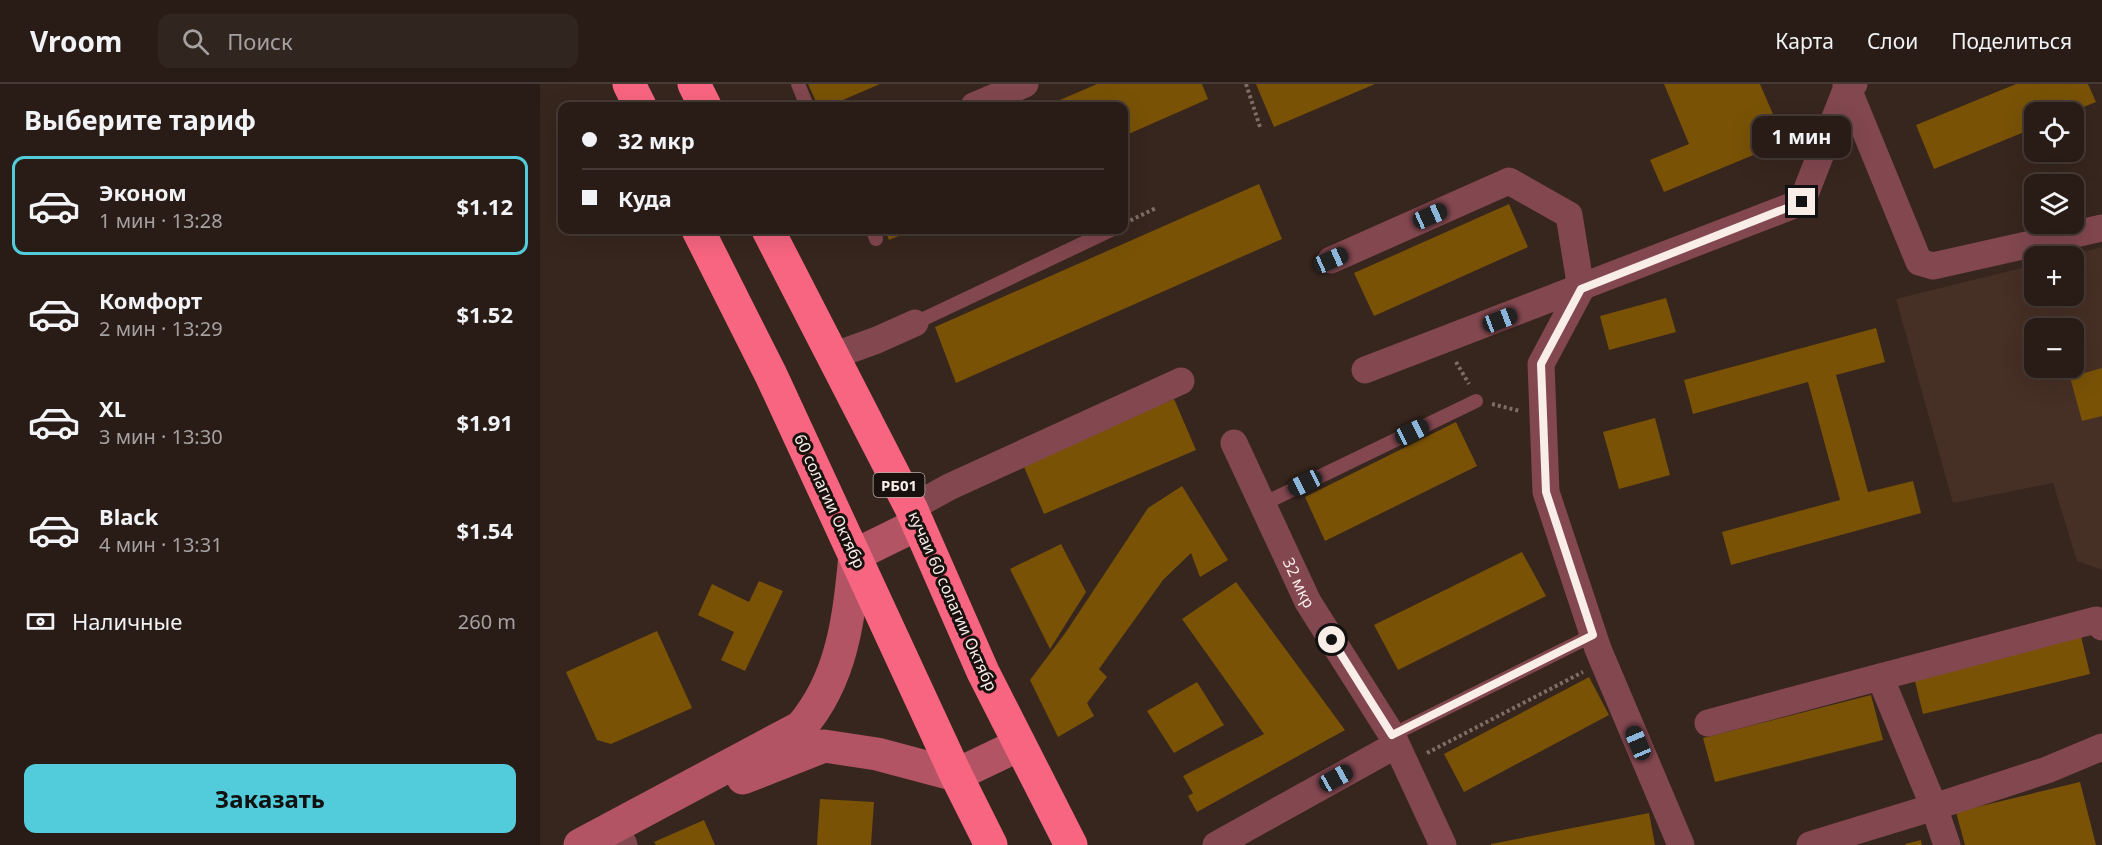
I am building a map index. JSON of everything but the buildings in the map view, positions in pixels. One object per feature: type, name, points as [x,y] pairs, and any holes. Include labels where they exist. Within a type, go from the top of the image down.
[{"type":"highway","points":[[629,84],[638,102]]},
{"type":"highway","points":[[694,84],[703,102]]},
{"type":"highway","name":"60 солагии Октябр","points":[[700,234],[771,375],[956,775]]},
{"type":"highway","name":"кучаи 60 солагии Октябр","points":[[770,234],[915,516],[983,672],[1071,845]]},
{"type":"highway","points":[[956,775],[991,845]]},
{"type":"main road","points":[[620,836],[801,727],[816,709],[832,679],[849,623],[855,555],[915,516]]},
{"type":"main road","points":[[580,845],[620,836],[824,746],[877,754],[956,775],[1019,746]]},
{"type":"street","points":[[983,102],[1024,84]]},
{"type":"street","points":[[1849,85],[1919,262],[1933,266],[2102,228]]},
{"type":"street","points":[[1365,370],[1581,289],[1802,202],[1849,85]]},
{"type":"street","points":[[1331,260],[1509,181],[1569,215],[1581,289],[1541,364],[1546,492],[1593,635],[1681,845]]},
{"type":"street","points":[[833,356],[915,323]]},
{"type":"street","points":[[915,516],[942,491],[1181,381]]},
{"type":"street","name":"32 мкр","points":[[1234,444],[1308,602],[1398,748],[1443,845]]},
{"type":"street","points":[[1708,723],[2096,620],[2102,627]]},
{"type":"street","points":[[1880,677],[1934,807],[1947,845]]},
{"type":"street","points":[[1810,845],[2047,770],[2102,747]]},
{"type":"street","points":[[1216,845],[1398,748]]},
{"type":"lane","points":[[798,84],[805,102]]},
{"type":"lane","points":[[915,323],[1103,234]]},
{"type":"lane","points":[[1263,504],[1476,400]]},
{"type":"lane","points":[[1398,748],[1593,635]]},
{"type":"path","points":[[1246,84],[1260,127]]},
{"type":"path","points":[[1128,221],[1156,208]]},
{"type":"path","points":[[1476,400],[1543,417]]},
{"type":"path","points":[[1398,748],[1604,662]]},
{"type":"shaded area","points":[[2102,247],[2102,570],[2077,561],[2053,483],[1953,503],[1896,299],[2024,267],[2024,306],[2084,306],[2084,252]]},
{"type":"route","points":[[1332,640],[1392,735],[1593,635],[1546,492],[1541,364],[1581,289],[1802,202]]}]
